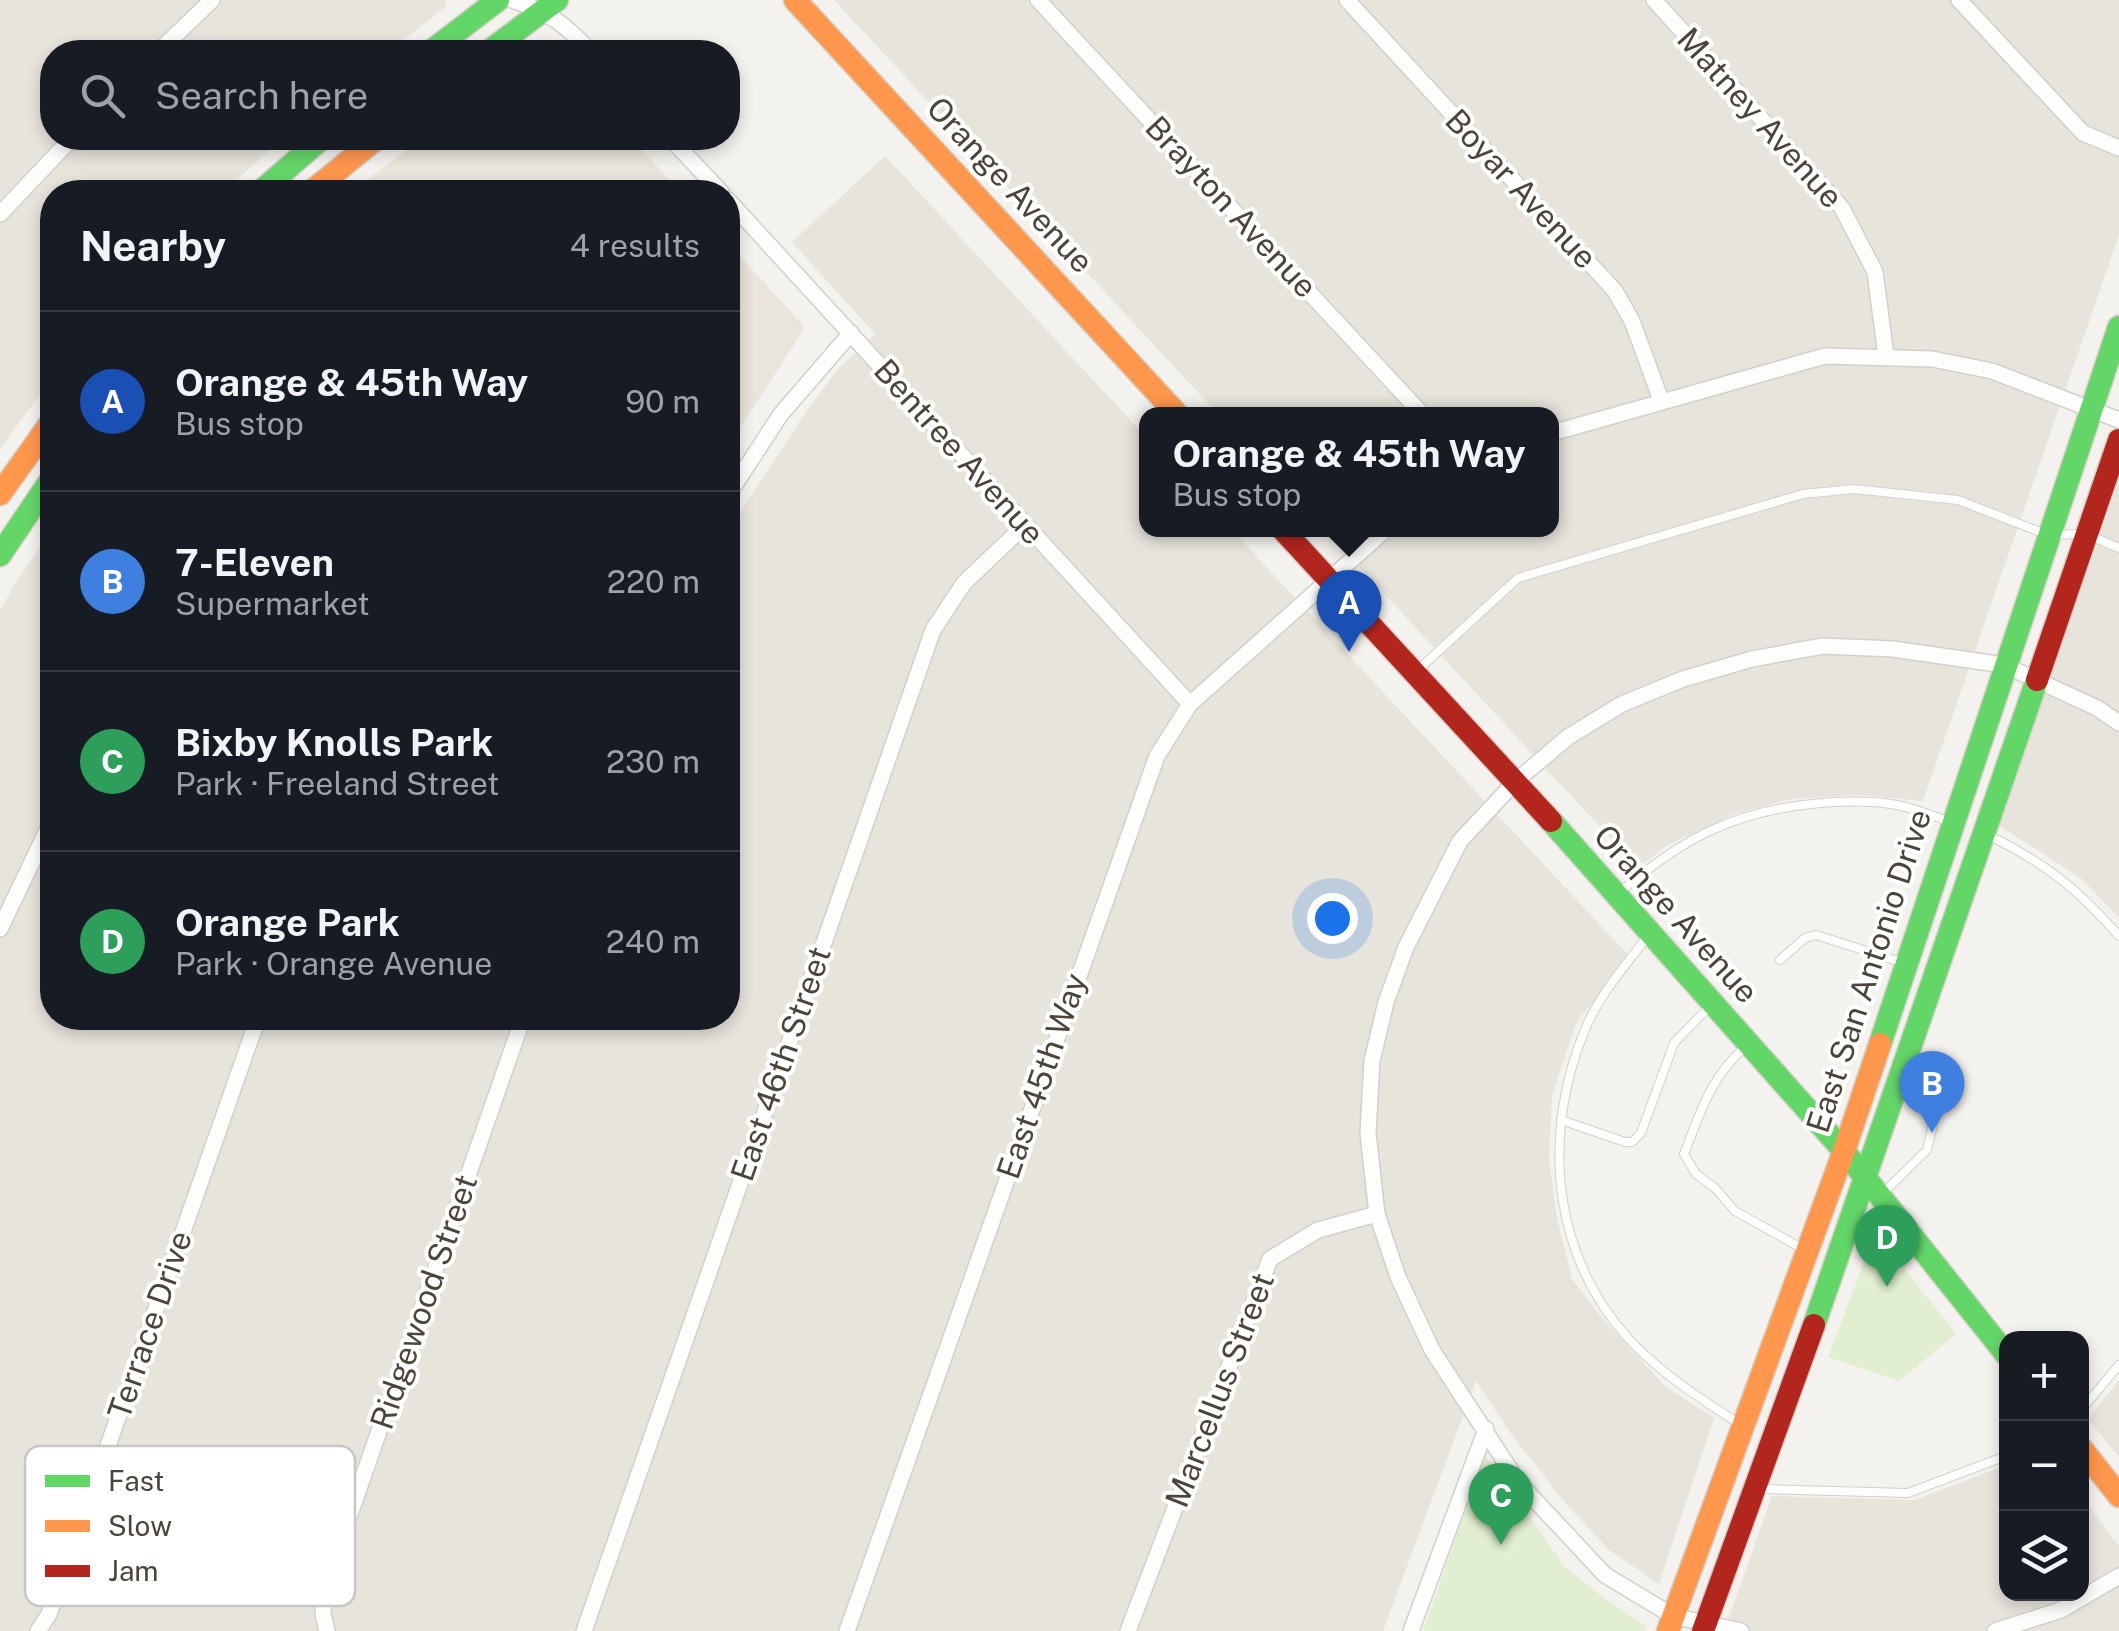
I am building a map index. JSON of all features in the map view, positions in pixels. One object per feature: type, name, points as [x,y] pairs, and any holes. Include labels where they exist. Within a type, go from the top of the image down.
[{"type":"main road","points":[[446,40],[498,0]]},
{"type":"main road","name":"Orange Avenue","points":[[795,0],[1172,407]]},
{"type":"main road","points":[[504,40],[550,5]]},
{"type":"main road","points":[[274,180],[308,150]]},
{"type":"main road","points":[[326,180],[362,150]]},
{"type":"main road","name":"East San Antonio Drive","points":[[1670,1624],[1844,1151],[2119,327]]},
{"type":"main road","points":[[0,494],[40,437]]},
{"type":"main road","name":"East San Antonio Drive","points":[[1705,1627],[1754,1489],[1873,1187],[1909,1054],[2119,440]]},
{"type":"main road","points":[[0,555],[40,496]]},
{"type":"main road","name":"Orange Avenue","points":[[1290,537],[1516,782],[1844,1151],[1999,1345]]},
{"type":"main road","points":[[2089,1458],[2119,1496]]},
{"type":"street","points":[[170,40],[212,0]]},
{"type":"street","points":[[512,0],[550,5],[580,40]]},
{"type":"street","name":"Brayton Avenue","points":[[1038,0],[1416,407]]},
{"type":"street","name":"Boyar Avenue","points":[[1347,0],[1615,291],[1632,322],[1661,400]]},
{"type":"street","name":"Matney Avenue","points":[[1654,0],[1842,208],[1876,272],[1886,356]]},
{"type":"street","points":[[1960,0],[2083,133],[2119,148]]},
{"type":"street","points":[[0,214],[61,150]]},
{"type":"street","points":[[681,150],[710,180]]},
{"type":"street","name":"Bentree Avenue","points":[[740,213],[1190,704]]},
{"type":"street","points":[[740,477],[781,414],[851,333]]},
{"type":"street","points":[[1559,431],[1824,356],[1932,358],[1992,371],[2119,420]]},
{"type":"street","name":"East 46th Street","points":[[584,1631],[933,630],[964,583],[1024,526]]},
{"type":"street","name":"East 45th Way","points":[[848,1631],[1157,756],[1190,704],[1377,537]]},
{"type":"street","points":[[1741,1631],[1670,1624],[1605,1576],[1519,1483],[1432,1350],[1398,1277],[1377,1214],[1368,1132],[1372,1061],[1386,1002],[1414,930],[1460,841],[1516,782],[1568,738],[1622,704],[1682,679],[1752,659],[1823,646],[1893,648],[2004,665],[2119,723]]},
{"type":"street","points":[[0,928],[40,845]]},
{"type":"street","name":"Terrace Drive","points":[[108,1446],[254,1030]]},
{"type":"street","name":"Ridgewood Street","points":[[355,1502],[519,1030]]},
{"type":"street","name":"Marcellus Street","points":[[1128,1631],[1270,1259],[1318,1230],[1377,1214]]},
{"type":"street","points":[[1411,1631],[1486,1429]]},
{"type":"street","points":[[1995,1631],[2061,1610],[2119,1576]]},
{"type":"street","name":"Terrace Drive","points":[[38,1631],[52,1606]]},
{"type":"street","name":"Ridgewood Street","points":[[324,1606],[327,1631]]},
{"type":"lane","points":[[1416,672],[1518,578],[1803,494],[1854,489],[1958,500],[2048,535],[2086,534],[2119,548]]},
{"type":"lane","points":[[1616,896],[1660,858],[1697,835],[1736,818],[1785,807],[1844,801],[1896,805],[1952,822]]},
{"type":"lane","points":[[1984,833],[2031,856],[2083,895],[2119,936]]},
{"type":"lane","points":[[1650,934],[1617,976],[1588,1023],[1566,1083],[1557,1144],[1561,1199],[1577,1258],[1607,1310],[1643,1354],[1742,1426]]},
{"type":"lane","points":[[1780,960],[1805,938],[1816,935],[1906,963]]},
{"type":"lane","points":[[1561,1120],[1624,1142],[1634,1140],[1641,1132],[1674,1043],[1713,1004]]},
{"type":"lane","points":[[1748,1044],[1711,1084],[1684,1154],[1696,1174],[1715,1188],[1734,1211],[1807,1251]]},
{"type":"lane","points":[[1873,1187],[1927,1150],[1944,1076],[1909,1054]]},
{"type":"lane","points":[[2089,1400],[2119,1365]]},
{"type":"lane","points":[[1754,1489],[1908,1493],[1999,1459]]},
{"type":"shaded area","points":[[0,0],[446,0],[446,7],[403,40],[40,40],[40,150],[270,150],[237,180],[40,180],[40,394],[0,449]]},
{"type":"shaded area","points":[[834,0],[2119,0],[2119,235],[1923,801],[1861,795],[1791,799],[1734,814],[1666,846],[1638,868],[1331,537],[1559,537],[1559,407],[1212,407]]},
{"type":"shaded area","points":[[406,150],[642,150],[670,180],[368,180]]},
{"type":"shaded area","points":[[885,156],[1139,429],[1139,537],[1239,537],[1631,958],[1577,1021],[1552,1095],[1549,1159],[1557,1218],[1572,1279],[1665,1386],[1714,1418],[1659,1584],[1609,1550],[1566,1504],[1511,1434],[1476,1381],[1383,1631],[0,1631],[0,611],[17,580],[40,548],[40,1030],[740,1030],[740,515],[809,407],[840,367],[875,334],[792,242]]},
{"type":"shaded area","points":[[740,256],[801,323],[803,331],[740,428]]},
{"type":"shaded area","points":[[2119,481],[2119,918],[2082,879],[1998,825]]},
{"type":"shaded area","points":[[2119,1380],[2119,1457],[2089,1420]]},
{"type":"shaded area","points":[[1999,1468],[1999,1601],[2089,1601],[2089,1506],[2119,1546],[2119,1631],[1724,1631],[1772,1496],[1915,1500]]},
{"type":"green space","points":[[1881,1239],[1956,1334],[1899,1381],[1828,1357],[1872,1241]]},
{"type":"green space","points":[[1485,1455],[1565,1567],[1647,1627],[1646,1631],[1423,1631]]},
{"type":"traffic: fast","points":[[446,40],[498,0]]},
{"type":"traffic: fast","points":[[504,40],[557,0]]},
{"type":"traffic: fast","points":[[274,180],[308,150]]},
{"type":"traffic: fast","points":[[1880,1044],[2119,327]]},
{"type":"traffic: fast","points":[[0,555],[40,496]]},
{"type":"traffic: fast","points":[[1814,1325],[2037,680]]},
{"type":"traffic: fast","points":[[1551,821],[1844,1151],[1999,1345]]},
{"type":"traffic: slow","points":[[795,0],[1171,407]]},
{"type":"traffic: slow","points":[[326,180],[362,150]]},
{"type":"traffic: slow","points":[[0,494],[40,438]]},
{"type":"traffic: slow","points":[[1668,1631],[1880,1044]]},
{"type":"traffic: slow","points":[[2089,1458],[2119,1496]]},
{"type":"traffic: jam","points":[[2037,680],[2119,440]]},
{"type":"traffic: jam","points":[[1289,537],[1551,821]]},
{"type":"traffic: jam","points":[[1703,1631],[1814,1325]]},
{"type":"place","name":"Orange & 45th Way","points":[[1349,652]]},
{"type":"place","name":"7-Eleven","points":[[1932,1133]]},
{"type":"place","name":"Orange Park","points":[[1887,1287]]},
{"type":"place","name":"Bixby Knolls Park","points":[[1501,1545]]}]
